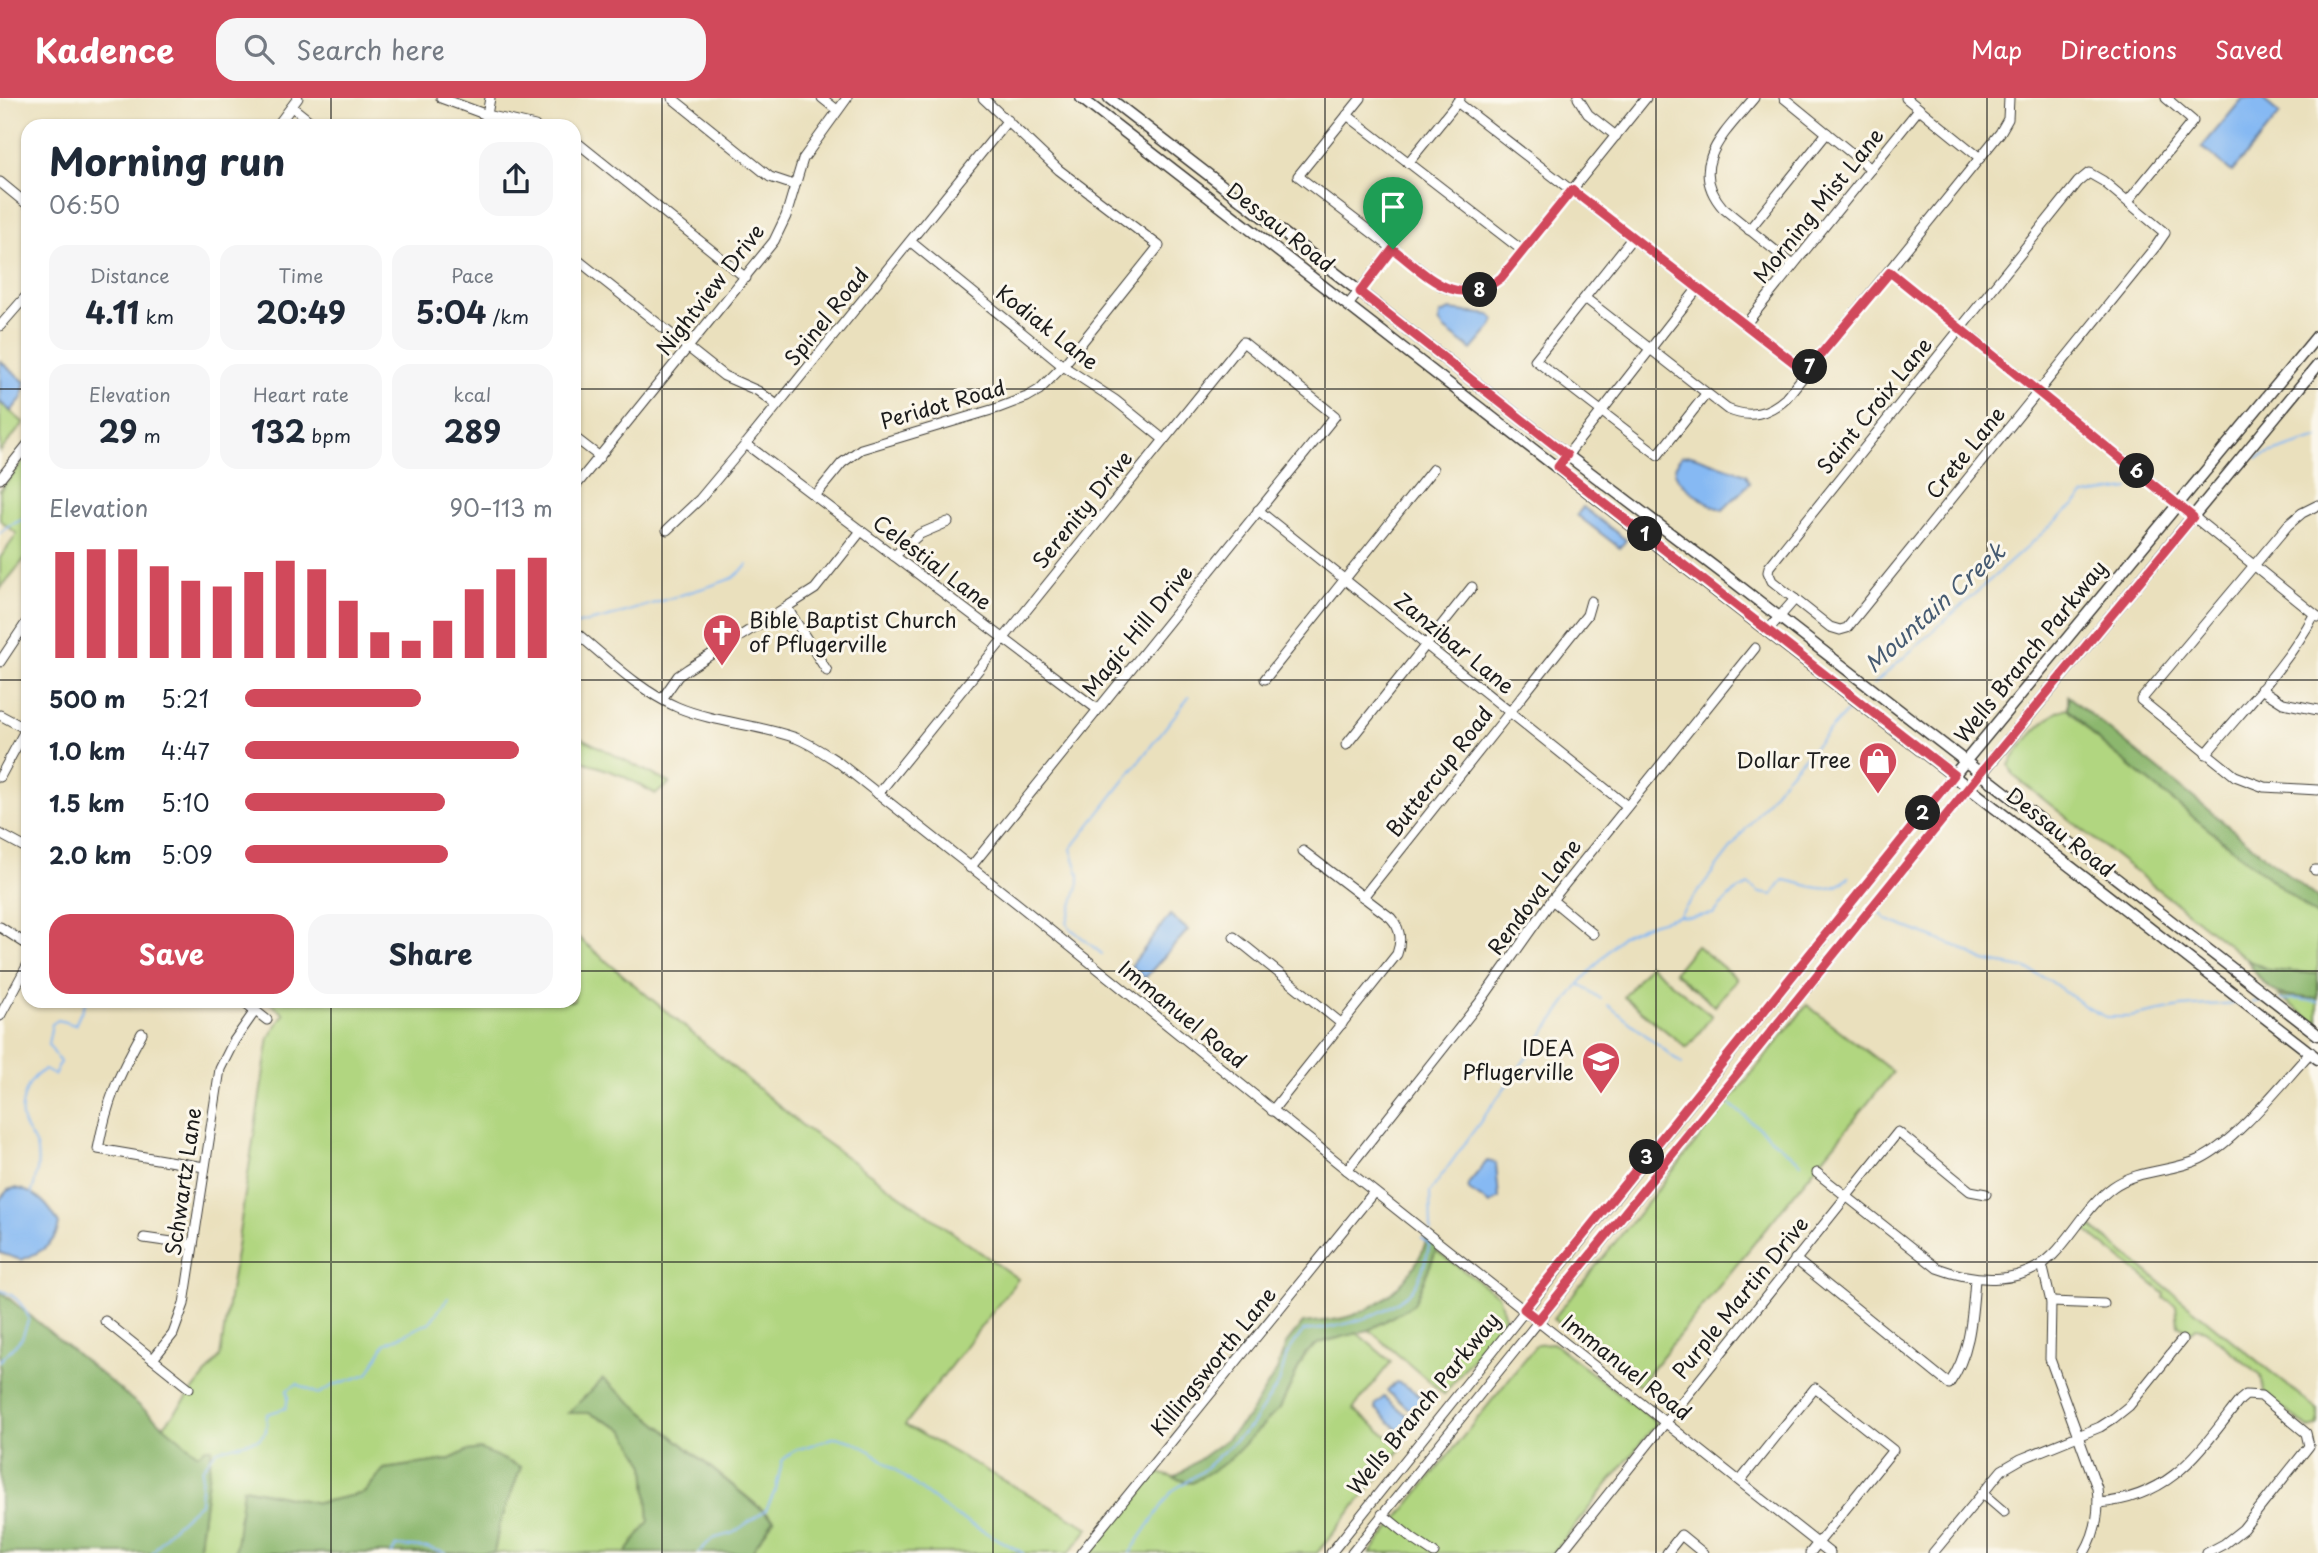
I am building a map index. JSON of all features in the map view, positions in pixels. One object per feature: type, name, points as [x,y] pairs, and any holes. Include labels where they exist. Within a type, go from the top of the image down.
[{"type":"main road","name":"Dessau Road","points":[[1081,98],[2233,992],[2316,1051]]},
{"type":"main road","name":"Dessau Road","points":[[1109,98],[2318,1035]]},
{"type":"main road","name":"Wells Branch Parkway","points":[[1954,775],[2318,335]]},
{"type":"main road","name":"Wells Branch Parkway","points":[[1969,787],[2318,365]]},
{"type":"main road","points":[[2034,679],[2048,692]]},
{"type":"street","points":[[283,119],[298,98]]},
{"type":"street","points":[[441,98],[504,119]]},
{"type":"street","points":[[486,119],[489,98]]},
{"type":"street","points":[[672,98],[770,177],[794,185]]},
{"type":"street","points":[[822,98],[837,110]]},
{"type":"street","name":"Nightview Drive","points":[[581,480],[746,278],[781,229],[803,159],[847,98]]},
{"type":"street","points":[[983,98],[1008,120]]},
{"type":"street","points":[[1361,98],[1298,176],[1440,285],[1453,291],[1468,292],[1501,278],[1646,98]]},
{"type":"street","points":[[1578,98],[1588,114],[1616,136]]},
{"type":"street","points":[[1754,98],[1715,146],[1707,170],[1708,184],[1713,197],[1723,208],[1793,265]]},
{"type":"street","points":[[1784,98],[1871,169]]},
{"type":"street","points":[[1906,98],[1980,158]]},
{"type":"street","points":[[1584,298],[1706,394],[1735,412],[1758,414],[1773,409],[1786,398],[1890,272],[1980,158],[2008,118],[2009,98]]},
{"type":"street","points":[[2128,201],[2193,121],[2166,98]]},
{"type":"street","points":[[1408,163],[1459,100],[1806,372]]},
{"type":"street","points":[[292,107],[307,119]]},
{"type":"street","name":"Morning Mist Lane","points":[[1745,325],[1919,109]]},
{"type":"street","points":[[1347,115],[1523,251]]},
{"type":"street","name":"Spinel Road","points":[[667,530],[700,499],[746,444],[1008,120]]},
{"type":"street","name":"Peridot Road","points":[[815,496],[842,463],[860,449],[1015,403],[1039,390],[1063,366],[1158,246],[1059,170],[1008,120]]},
{"type":"street","points":[[1749,230],[1827,133]]},
{"type":"street","points":[[581,145],[746,278]]},
{"type":"street","name":"Saint Croix Lane","points":[[1795,599],[1772,580],[1768,572],[1773,560],[2078,182],[2090,173],[2128,201]]},
{"type":"street","points":[[0,182],[21,199]]},
{"type":"street","name":"Crete Lane","points":[[1795,599],[1830,627],[1840,630],[1847,628],[2165,233],[2128,201]]},
{"type":"street","points":[[1633,237],[1535,360],[1658,455],[1706,394]]},
{"type":"street","name":"Kodiak Lane","points":[[911,242],[1063,366],[1115,400],[1163,439]]},
{"type":"street","points":[[1348,305],[1393,249]]},
{"type":"street","points":[[581,263],[724,376],[758,391],[777,405]]},
{"type":"street","points":[[1890,272],[2316,616],[2261,689],[2206,754]]},
{"type":"street","points":[[1558,467],[1698,288]]},
{"type":"street","points":[[0,326],[21,302]]},
{"type":"street","name":"Serenity Drive","points":[[878,794],[1243,342],[1335,416]]},
{"type":"street","name":"Magic Hill Drive","points":[[970,868],[1335,416]]},
{"type":"street","points":[[581,442],[600,457]]},
{"type":"street","name":"Celestial Lane","points":[[746,444],[1097,709]]},
{"type":"street","points":[[0,479],[21,453]]},
{"type":"street","points":[[1265,679],[1433,469]]},
{"type":"street","points":[[2318,505],[2297,517],[2141,700],[2235,776],[2264,788],[2318,790]]},
{"type":"street","name":"Zanzibar Lane","points":[[1258,510],[1627,806]]},
{"type":"street","points":[[894,556],[920,534],[948,522]]},
{"type":"street","points":[[662,699],[678,676],[816,589],[861,531]]},
{"type":"street","points":[[1346,745],[1472,587]]},
{"type":"street","points":[[1769,630],[1795,599]]},
{"type":"street","name":"Buttercup Road","points":[[1363,897],[1587,615],[1591,601]]},
{"type":"street","points":[[787,608],[827,671]]},
{"type":"street","points":[[0,662],[21,630]]},
{"type":"street","name":"Immanuel Road","points":[[581,637],[631,678],[662,699],[691,712],[774,731],[803,741],[838,762],[1272,1111],[1830,1553]]},
{"type":"street","name":"Rendova Lane","points":[[1347,1170],[1480,1002],[1552,900],[1755,648]]},
{"type":"street","points":[[2261,689],[2283,704],[2318,710]]},
{"type":"street","points":[[0,715],[21,724]]},
{"type":"street","points":[[0,777],[21,738]]},
{"type":"street","name":"Wells Branch Parkway","points":[[1331,1553],[1954,775]]},
{"type":"street","name":"Wells Branch Parkway","points":[[1352,1553],[1969,787]]},
{"type":"street","points":[[0,834],[21,845]]},
{"type":"street","points":[[1272,1111],[1397,954],[1400,938],[1391,918],[1303,851]]},
{"type":"street","points":[[1887,859],[1901,871]]},
{"type":"street","points":[[1552,900],[1593,934]]},
{"type":"street","points":[[0,927],[21,940]]},
{"type":"street","points":[[1234,937],[1342,1024]]},
{"type":"street","points":[[0,1016],[21,977]]},
{"type":"street","points":[[1789,979],[1804,991]]},
{"type":"street","points":[[251,1008],[267,1020]]},
{"type":"street","name":"Schwartz Lane","points":[[153,1359],[173,1334],[181,1316],[220,1069],[234,1041],[255,1011]]},
{"type":"street","points":[[142,1033],[111,1093],[104,1113],[98,1150],[204,1167]]},
{"type":"street","points":[[1816,1173],[1937,1268],[1957,1276],[1975,1279],[1998,1279],[2023,1273],[2053,1256],[2088,1212],[2115,1186],[2142,1175],[2198,1160],[2223,1145],[2316,1051]]},
{"type":"street","points":[[1705,1085],[1719,1097]]},
{"type":"street","name":"Purple Martin Drive","points":[[1561,1553],[1898,1132],[1970,1191],[1986,1194]]},
{"type":"street","name":"Killingsworth Lane","points":[[1081,1553],[1374,1192]]},
{"type":"street","points":[[144,1238],[193,1245]]},
{"type":"street","points":[[1795,1259],[1949,1384],[1958,1371],[1967,1347],[1975,1279]]},
{"type":"street","points":[[2042,1264],[2051,1302],[2050,1359],[2093,1474],[2098,1503],[2096,1524],[2084,1553]]},
{"type":"street","points":[[2051,1302],[2104,1304]]},
{"type":"street","points":[[105,1321],[188,1388]]},
{"type":"street","points":[[1933,1553],[2002,1470],[2021,1459],[2100,1427],[2129,1406],[2182,1340]]},
{"type":"street","points":[[1740,1481],[1815,1388],[1894,1450],[1810,1553]]},
{"type":"street","points":[[2098,1503],[2138,1496],[2165,1482],[2189,1464],[2240,1400],[2246,1395],[2261,1396],[2306,1433],[2309,1446],[2243,1529],[2207,1553]]},
{"type":"street","points":[[1982,1493],[2004,1512]]},
{"type":"street","points":[[1382,1514],[1434,1553]]},
{"type":"street","points":[[1667,1553],[1681,1535],[1703,1553]]},
{"type":"green space","points":[[0,403],[21,420],[21,427],[0,452]]},
{"type":"green space","points":[[21,464],[21,564],[0,589],[0,558],[17,534],[0,520],[0,490]]},
{"type":"green space","points":[[2068,696],[2318,899],[2318,917],[2101,743],[2068,708]]},
{"type":"green space","points":[[2068,708],[2101,743],[2318,917],[2318,974],[2269,970],[2249,961],[2014,776],[2009,765],[2020,749],[2052,716]]},
{"type":"green space","points":[[581,738],[670,783],[656,794],[621,775],[581,761]]},
{"type":"green space","points":[[581,940],[804,1127],[1018,1279],[905,1425],[1089,1528],[1069,1553],[753,1553],[774,1519],[603,1379],[569,1413],[589,1413],[624,1430],[645,1465],[649,1521],[626,1553],[494,1553],[499,1526],[521,1467],[467,1451],[448,1460],[384,1469],[364,1493],[318,1503],[244,1488],[236,1553],[198,1553],[212,1449],[198,1455],[163,1427],[220,1357],[269,1037],[284,1014],[277,1008],[581,1008]]},
{"type":"green space","points":[[1696,945],[1737,979],[1715,1006],[1674,972]]},
{"type":"green space","points":[[2247,960],[2269,970],[2318,974],[2318,999],[2275,992],[2268,988]]},
{"type":"green space","points":[[1649,965],[1712,1016],[1687,1048],[1624,997]]},
{"type":"green space","points":[[2279,996],[2318,999],[2318,1025]]},
{"type":"green space","points":[[1807,1005],[1893,1072],[1639,1385],[1553,1319]]},
{"type":"green space","points":[[2087,1223],[2318,1410],[2318,1425],[2309,1429],[2264,1392],[2261,1376],[2205,1330],[2196,1328],[2192,1332],[2178,1325],[2176,1305],[2164,1298],[2165,1294],[2084,1229]]},
{"type":"green space","points":[[1427,1238],[1437,1246],[1414,1304],[1369,1330],[1319,1343],[1305,1354],[1280,1408],[1228,1461],[1192,1483],[1174,1478],[1227,1439],[1248,1417],[1277,1370],[1286,1344],[1303,1323],[1342,1318],[1374,1306],[1407,1276]]},
{"type":"green space","points":[[1436,1251],[1498,1295],[1505,1317],[1444,1394],[1369,1330],[1414,1304]]},
{"type":"green space","points":[[0,1291],[198,1454],[205,1448],[212,1448],[198,1553],[0,1553]]},
{"type":"green space","points":[[1357,1333],[1391,1362],[1353,1409],[1402,1448],[1317,1553],[1089,1553],[1158,1473],[1192,1483],[1280,1408],[1305,1354],[1319,1343]]},
{"type":"green space","points":[[1553,1343],[1657,1423],[1553,1553],[1370,1553],[1537,1344]]},
{"type":"green space","points":[[603,1379],[774,1520],[753,1553],[626,1553],[649,1521],[645,1465],[624,1430],[589,1413],[568,1413]]},
{"type":"green space","points":[[480,1449],[521,1467],[499,1526],[494,1553],[235,1553],[243,1488],[318,1503],[364,1493],[384,1469],[448,1460],[467,1451]]},
{"type":"water","points":[[2243,98],[2261,98],[2280,114],[2232,172],[2202,147]]},
{"type":"water","points":[[1450,310],[1490,315],[1495,320],[1472,350],[1444,329],[1439,322],[1440,314]]},
{"type":"water","points":[[0,361],[21,379],[21,399],[11,411],[0,402]]},
{"type":"water","points":[[1691,455],[1746,474],[1750,483],[1723,510],[1718,508],[1695,494],[1677,477],[1675,468],[1681,456]]},
{"type":"water","points":[[1583,507],[1626,540],[1620,548],[1577,515]]},
{"type":"water","points":[[1170,915],[1188,930],[1145,978],[1131,966]]},
{"type":"water","points":[[1487,1161],[1496,1163],[1499,1198],[1490,1204],[1469,1190],[1468,1184]]},
{"type":"water","points":[[15,1188],[42,1200],[59,1224],[50,1243],[21,1260],[0,1253],[0,1199],[8,1190]]},
{"type":"water","points":[[1396,1382],[1412,1390],[1426,1403],[1421,1415],[1415,1414],[1387,1391]]},
{"type":"water","points":[[1384,1397],[1409,1417],[1411,1427],[1405,1432],[1400,1432],[1375,1408]]},
{"type":"waterway","name":"Mountain Creek","points":[[2257,458],[2318,438]]},
{"type":"waterway","name":"Mountain Creek","points":[[1874,684],[2085,495],[2129,489]]},
{"type":"waterway","points":[[0,533],[21,520]]},
{"type":"waterway","points":[[581,623],[733,578],[748,565]]},
{"type":"waterway","points":[[1102,954],[1069,927],[1067,922],[1079,883],[1071,849],[1189,697]]},
{"type":"waterway","name":"Mountain Creek","points":[[1679,916],[1785,778],[1855,703]]},
{"type":"waterway","points":[[1431,1231],[1430,1192],[1579,984],[1622,936],[1644,926],[1679,916],[1713,914],[1734,892],[1749,885],[1760,893],[1773,895],[1783,880],[1826,888],[1841,884],[1849,877]]},
{"type":"waterway","points":[[1881,913],[1887,920],[1958,947],[1984,961],[2024,968],[2049,980],[2086,1007],[2106,1017],[2130,1017],[2181,1007],[2237,1003]]},
{"type":"waterway","points":[[1127,974],[1146,985],[1158,1002],[1154,1007]]},
{"type":"waterway","points":[[1579,984],[1601,999]]},
{"type":"waterway","points":[[2281,1000],[2318,1002]]},
{"type":"waterway","points":[[2253,1002],[2265,1001]]},
{"type":"waterway","points":[[1608,1005],[1682,1064]]},
{"type":"waterway","points":[[31,1195],[38,1156],[23,1120],[25,1094],[33,1079],[45,1070],[54,1075],[60,1062],[48,1044],[52,1024],[58,1020],[75,1025],[83,1008]]},
{"type":"waterway","points":[[1725,1100],[1801,1163]]},
{"type":"waterway","points":[[1422,1238],[1429,1244]]},
{"type":"waterway","points":[[1130,1553],[1172,1491],[1201,1472],[1251,1426],[1279,1383],[1287,1354],[1303,1331],[1358,1320],[1396,1303],[1412,1290],[1425,1261],[1430,1240]]},
{"type":"waterway","points":[[0,1290],[18,1301],[29,1318],[22,1338],[0,1361]]},
{"type":"waterway","points":[[152,1553],[169,1531],[200,1503],[202,1469],[217,1450],[259,1439],[266,1431],[267,1414],[286,1408],[287,1390],[297,1384],[318,1394],[334,1385],[368,1374],[385,1344],[430,1322],[448,1298]]},
{"type":"waterway","points":[[698,1553],[712,1539],[733,1533],[766,1510],[776,1489],[782,1461],[793,1451],[836,1437],[854,1442],[872,1452],[954,1515],[1023,1553]]},
{"type":"waterway","points":[[392,1553],[396,1546],[428,1548],[446,1553]]},
{"type":"place","name":"Bible Baptist Church of Pflugerville","points":[[722,667]]},
{"type":"place","name":"Dollar Tree","points":[[1878,795]]},
{"type":"place","name":"IDEA Pflugerville","points":[[1601,1095]]},
{"type":"route","points":[[1572,190],[1806,372],[1890,272],[2193,517],[1969,787],[1538,1320],[1524,1309],[1954,775],[1558,467],[1567,455],[1360,292],[1393,249],[1447,289],[1468,292],[1486,288],[1501,278],[1572,190]]}]
